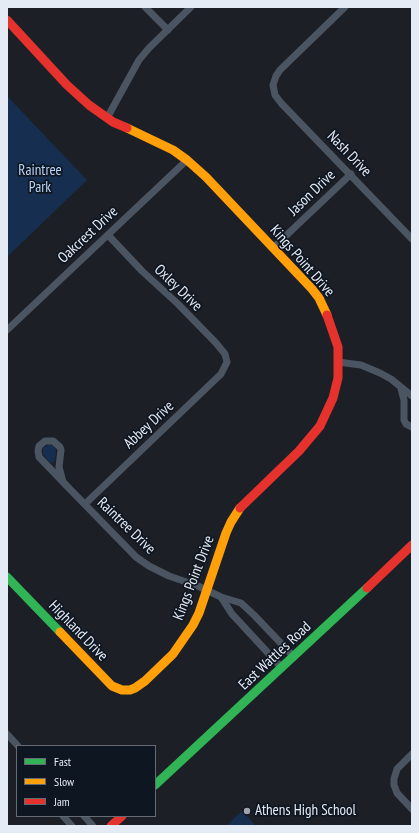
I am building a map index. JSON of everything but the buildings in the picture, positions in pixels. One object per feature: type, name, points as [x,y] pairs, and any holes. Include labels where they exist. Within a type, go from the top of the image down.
[{"type":"street","points":[[145,7],[168,30]]},
{"type":"street","points":[[107,118],[135,66],[149,48],[191,7]]},
{"type":"street","name":"Nash Drive","points":[[345,7],[280,70],[273,85],[275,95],[412,239]]},
{"type":"street","name":"Kings Point Drive","points":[[7,20],[67,85],[89,105],[107,118],[164,145],[187,160],[312,289],[325,310],[338,347],[336,387],[330,408],[325,418],[308,442],[250,497],[236,514],[226,532],[207,590],[193,625],[180,646],[162,665],[135,688]]},
{"type":"street","name":"Oakcrest Drive","points":[[7,330],[187,160]]},
{"type":"street","name":"Jason Drive","points":[[273,248],[351,174]]},
{"type":"street","name":"Oxley Drive","points":[[108,235],[216,344],[225,354],[227,362]]},
{"type":"street","name":"Abbey Drive","points":[[84,504],[215,380],[221,374],[227,362]]},
{"type":"street","points":[[338,362],[352,363],[370,368],[391,379],[401,389],[412,396]]},
{"type":"street","points":[[401,389],[404,400],[404,420],[406,424],[412,428]]},
{"type":"street","name":"Raintree Drive","points":[[63,482],[59,467],[60,447],[53,441],[46,441],[39,446],[39,457],[84,504],[141,561],[169,576],[240,603],[248,609],[294,657]]},
{"type":"street","name":"East Wattles Road","points":[[156,784],[294,657],[412,545]]},
{"type":"street","name":"Highland Drive","points":[[7,577],[112,686],[122,690],[130,690],[135,688]]},
{"type":"street","points":[[221,597],[232,614],[282,668]]},
{"type":"street","points":[[7,734],[17,745]]},
{"type":"street","points":[[412,754],[397,769],[394,778],[394,785],[397,793],[412,809]]},
{"type":"street","points":[[64,817],[72,826]]},
{"type":"street","points":[[85,817],[93,826]]},
{"type":"street","points":[[111,826],[121,817]]},
{"type":"green space","name":"Raintree Park","points":[[7,96],[87,180],[7,257]]},
{"type":"green space","points":[[48,445],[52,445],[56,449],[55,460],[53,463],[49,462],[43,454],[43,448]]},
{"type":"green space","points":[[242,811],[256,826],[226,826]]},
{"type":"traffic: fast","points":[[7,577],[60,632]]},
{"type":"traffic: fast","points":[[156,784],[367,588]]},
{"type":"traffic: slow","points":[[127,128],[173,150],[206,177],[312,289],[319,298],[327,315]]},
{"type":"traffic: slow","points":[[60,632],[112,686],[122,690],[130,690],[135,688],[145,681],[173,654],[193,625],[199,613],[226,533],[240,508]]},
{"type":"traffic: jam","points":[[7,20],[67,85],[89,105],[113,122],[127,128]]},
{"type":"traffic: jam","points":[[240,508],[299,451],[320,426],[333,398],[338,378],[338,347],[327,315]]},
{"type":"traffic: jam","points":[[367,588],[412,545]]},
{"type":"traffic: jam","points":[[111,826],[121,817]]},
{"type":"place","name":"Athens High School","points":[[247,811]]}]
